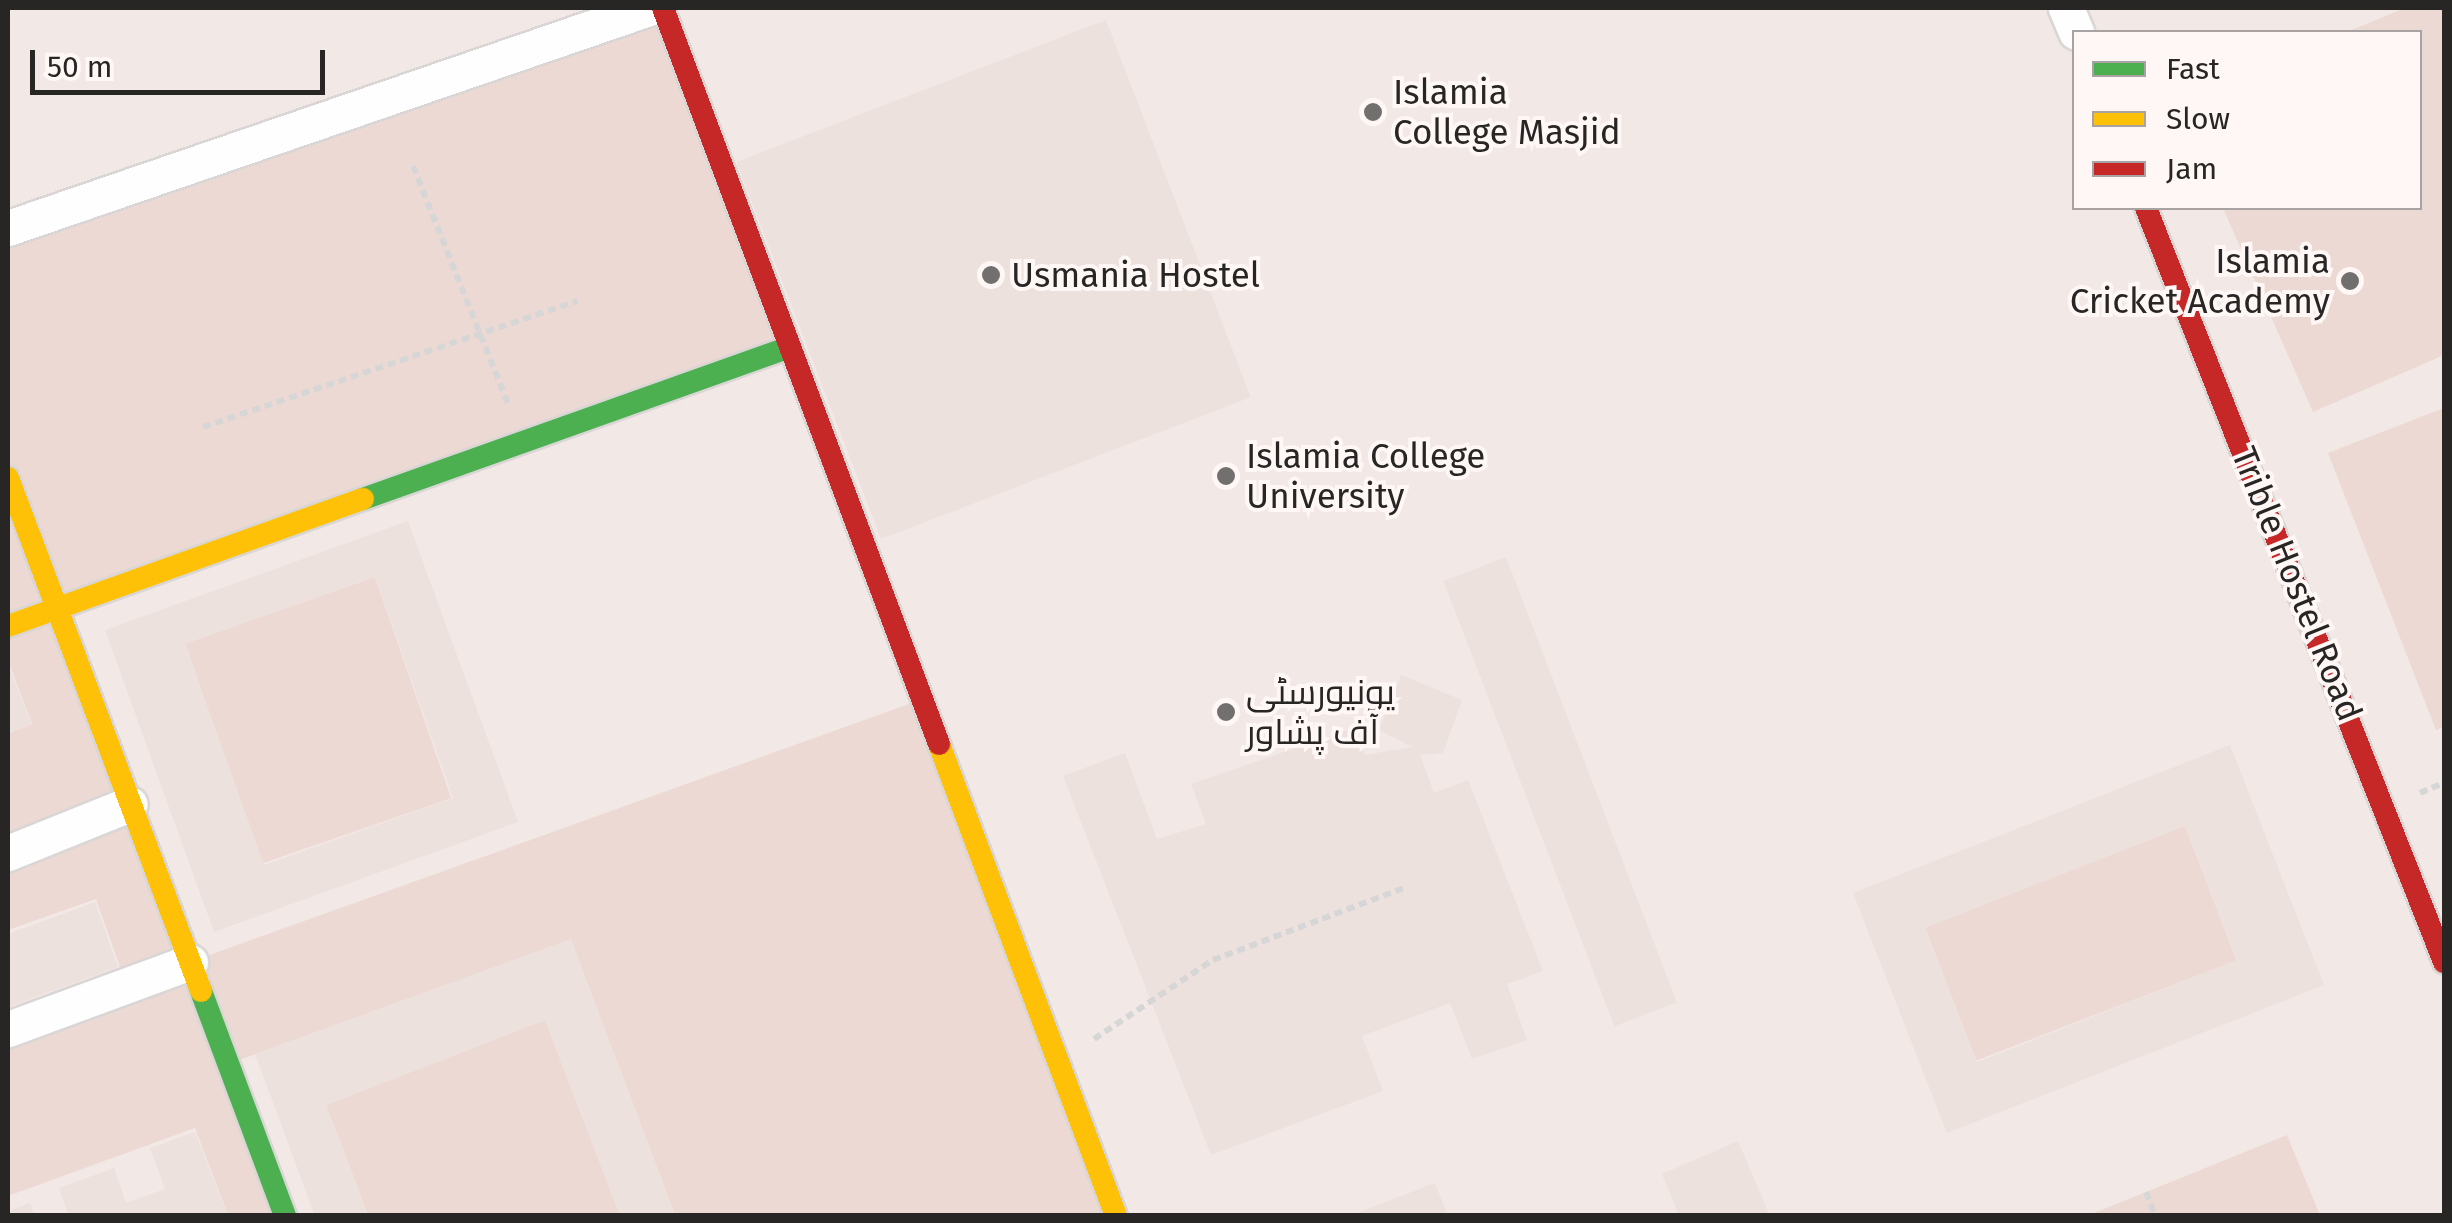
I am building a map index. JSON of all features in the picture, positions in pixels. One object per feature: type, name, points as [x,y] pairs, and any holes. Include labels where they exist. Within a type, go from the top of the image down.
[{"type":"street","points":[[8,228],[650,8]]},
{"type":"street","points":[[662,8],[1116,1216]]},
{"type":"street","name":"Trible Hostel Road","points":[[2147,210],[2444,962]]},
{"type":"street","points":[[8,626],[790,347]]},
{"type":"street","points":[[8,478],[285,1216]]},
{"type":"street","points":[[8,853],[130,804]]},
{"type":"street","points":[[8,1029],[190,962]]},
{"type":"path","points":[[414,166],[523,442]]},
{"type":"path","points":[[203,426],[577,301]]},
{"type":"path","points":[[1058,1062],[1213,960],[1406,887]]},
{"type":"path","points":[[2146,1192],[2155,1216]]},
{"type":"shaded area","name":"یونیورسٹی آف پشاور","points":[[8,8],[2444,8],[2444,1215],[8,1215]]},
{"type":"shaded area","points":[[649,8],[790,347],[57,609],[190,962],[923,699],[1116,1215],[675,1215],[571,940],[228,1064],[285,1215],[228,1215],[195,1128],[8,1196],[8,1031],[126,984],[96,899],[8,930],[8,734],[32,724],[8,660],[8,228]]},
{"type":"shaded area","name":"Islamia Cricket Academy","points":[[2405,8],[2444,8],[2444,355],[2313,412],[2224,210],[2422,210],[2422,30],[2352,30]]},
{"type":"shaded area","points":[[2444,408],[2444,727],[2436,730],[2328,453]]},
{"type":"shaded area","points":[[375,577],[451,798],[261,864],[185,642]]},
{"type":"shaded area","points":[[2185,826],[2237,960],[1976,1060],[1925,926]]},
{"type":"shaded area","points":[[545,1020],[620,1215],[368,1215],[326,1105]]},
{"type":"shaded area","points":[[2287,1135],[2320,1215],[2089,1215],[2146,1192]]},
{"type":"building","name":"Usmania Hostel","points":[[1106,20],[1251,397],[881,539],[736,162]]},
{"type":"building","points":[[408,521],[518,822],[214,932],[105,630]],"holes":[[[375,577],[453,798],[264,865],[185,644]]]},
{"type":"building","points":[[1506,557],[1677,1002],[1614,1026],[1443,581]]},
{"type":"building","points":[[8,663],[31,724],[8,734]]},
{"type":"building","points":[[1401,675],[1462,700],[1443,753],[1420,755],[1434,793],[1468,780],[1543,971],[1507,984],[1527,1040],[1472,1059],[1450,1003],[1362,1036],[1383,1091],[1211,1155],[1063,776],[1125,753],[1157,839],[1206,824],[1191,784],[1354,728],[1364,755],[1413,747],[1379,730]]},
{"type":"building","points":[[2230,745],[2324,985],[1947,1133],[1853,893]],"holes":[[[2185,826],[2237,960],[1977,1062],[1925,928]]]},
{"type":"building","points":[[95,902],[118,967],[8,1007],[8,934]]},
{"type":"building","points":[[571,939],[675,1216],[620,1216],[545,1020],[326,1105],[368,1216],[315,1216],[255,1054]]},
{"type":"building","points":[[195,1132],[228,1216],[69,1216],[59,1188],[114,1168],[126,1203],[165,1189],[150,1148]]},
{"type":"building","points":[[1738,1141],[1770,1216],[1679,1216],[1662,1174]]},
{"type":"building","points":[[1435,1183],[1448,1216],[1352,1216],[1352,1215]]},
{"type":"building","points":[[30,1203],[35,1216],[8,1216],[8,1211]]},
{"type":"traffic: fast","points":[[363,499],[790,347]]},
{"type":"traffic: fast","points":[[201,991],[285,1216]]},
{"type":"traffic: slow","points":[[8,478],[201,991]]},
{"type":"traffic: slow","points":[[8,626],[363,499]]},
{"type":"traffic: slow","points":[[939,744],[1116,1216]]},
{"type":"traffic: jam","points":[[663,8],[939,744]]},
{"type":"traffic: jam","points":[[2147,210],[2444,962]]},
{"type":"place","name":"Islamia College Masjid","points":[[1373,112]]},
{"type":"place","name":"Usmania Hostel","points":[[991,275]]},
{"type":"place","name":"Islamia Cricket Academy","points":[[2350,281]]},
{"type":"place","name":"Islamia College University","points":[[1226,476]]},
{"type":"place","name":"یونیورسٹی آف پشاور","points":[[1226,712]]}]
